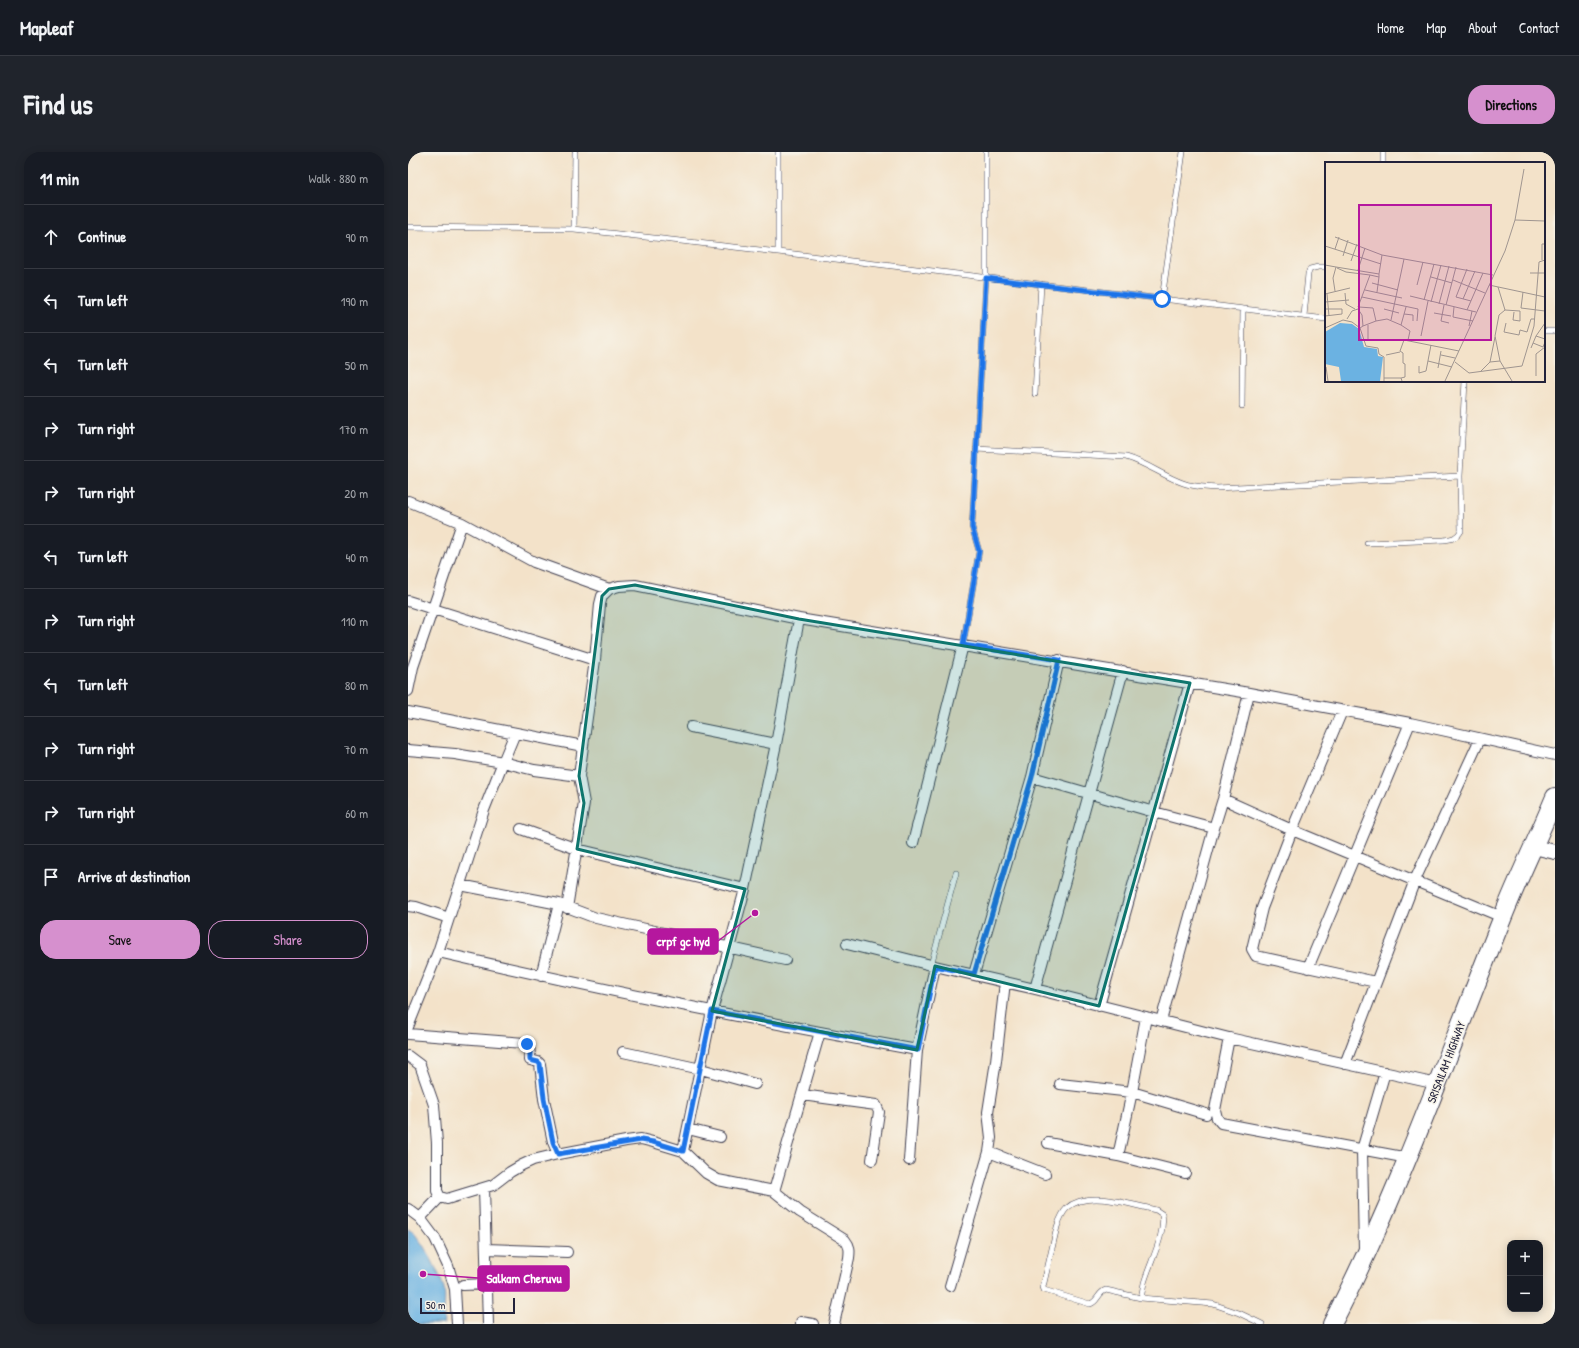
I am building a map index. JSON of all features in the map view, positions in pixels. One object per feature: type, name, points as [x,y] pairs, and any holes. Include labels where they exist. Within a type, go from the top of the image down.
[{"type":"highway","name":"SRISAILAM HIGHWAY","points":[[1332,1324],[1364,1260],[1408,1158],[1502,917],[1555,797]]},
{"type":"street","points":[[408,501],[462,523],[534,562],[609,589]]},
{"type":"street","points":[[408,691],[413,667],[434,610],[462,523]]},
{"type":"street","points":[[541,976],[563,906],[577,849],[584,803],[579,776],[595,660],[600,604],[602,596],[609,589],[619,586],[635,585],[798,618],[1059,660],[1249,693],[1410,723],[1555,755]]},
{"type":"street","points":[[408,601],[595,660]]},
{"type":"street","points":[[683,1151],[712,1011],[745,889],[776,744],[798,618]]},
{"type":"street","points":[[913,843],[963,645]]},
{"type":"street","points":[[974,974],[1032,777],[1059,660]]},
{"type":"street","points":[[1035,989],[1123,671]]},
{"type":"street","points":[[1099,1006],[1190,683]]},
{"type":"street","points":[[1161,1021],[1223,799],[1249,693]]},
{"type":"street","points":[[1342,710],[1292,830],[1262,908],[1252,949],[1256,956],[1376,982]]},
{"type":"street","points":[[408,712],[583,746]]},
{"type":"street","points":[[1308,968],[1410,723]]},
{"type":"street","points":[[691,727],[776,744]]},
{"type":"street","points":[[408,1027],[438,952],[484,810],[515,733]]},
{"type":"street","points":[[1345,1064],[1415,880],[1480,739]]},
{"type":"street","points":[[408,750],[455,754],[503,762],[534,770],[579,776]]},
{"type":"street","points":[[1032,777],[1214,828]]},
{"type":"street","points":[[1223,799],[1292,830],[1502,917]]},
{"type":"street","points":[[521,829],[577,849],[745,889]]},
{"type":"street","points":[[1534,847],[1555,852]]},
{"type":"street","points":[[460,885],[563,906],[596,918],[785,960]]},
{"type":"street","points":[[408,906],[416,907],[449,918]]},
{"type":"street","points":[[847,944],[933,966],[974,974],[1035,989],[1229,1038],[1437,1084]]},
{"type":"street","points":[[438,952],[541,976],[712,1011],[918,1050]]},
{"type":"street","points":[[909,1160],[918,1050],[933,966]]},
{"type":"street","points":[[950,1286],[989,1152],[991,1138],[988,1112],[996,1061],[1005,982]]},
{"type":"street","points":[[1118,1156],[1146,1017]]},
{"type":"street","points":[[774,1191],[820,1032]]},
{"type":"street","points":[[408,1034],[527,1044],[530,1050],[530,1060],[540,1064],[545,1105],[553,1142],[558,1154]]},
{"type":"street","points":[[1229,1038],[1215,1110],[1217,1118],[1221,1123],[1408,1158]]},
{"type":"street","points":[[623,1052],[701,1069],[755,1084]]},
{"type":"street","points":[[408,1056],[420,1065],[434,1105],[437,1144],[437,1190],[440,1197]]},
{"type":"street","points":[[1364,1260],[1362,1150],[1385,1072]]},
{"type":"street","points":[[1060,1084],[1132,1092],[1206,1114]]},
{"type":"street","points":[[802,1095],[871,1103],[876,1105],[879,1112],[872,1160]]},
{"type":"street","points":[[688,1129],[720,1137]]},
{"type":"street","points":[[440,1197],[447,1199],[493,1185],[510,1172],[533,1160],[558,1154],[641,1140],[683,1151],[706,1173],[718,1180],[774,1191],[800,1212],[845,1240],[849,1245],[850,1251],[834,1324]]},
{"type":"street","points":[[1048,1143],[1118,1156],[1185,1173]]},
{"type":"street","points":[[989,1152],[1045,1174]]},
{"type":"street","points":[[484,1188],[488,1324]]},
{"type":"street","points":[[420,1218],[440,1197]]},
{"type":"street","points":[[408,1209],[420,1218],[435,1238],[448,1266],[455,1290],[457,1324]]},
{"type":"street","points":[[486,1248],[567,1252]]},
{"type":"street","points":[[463,1286],[487,1284]]},
{"type":"street","points":[[800,1324],[801,1322],[813,1324]]},
{"type":"lane","points":[[574,230],[575,152]]},
{"type":"lane","points":[[778,152],[778,252]]},
{"type":"lane","points":[[963,645],[979,551],[972,527],[986,278],[986,152]]},
{"type":"lane","points":[[1162,299],[1183,152]]},
{"type":"lane","points":[[408,227],[574,230],[778,252],[1325,319]]},
{"type":"lane","points":[[1304,316],[1308,274],[1310,269],[1325,267]]},
{"type":"lane","points":[[1035,394],[1041,284]]},
{"type":"lane","points":[[1242,406],[1243,309]]},
{"type":"lane","points":[[1367,543],[1454,539],[1461,531],[1460,476],[1465,382]]},
{"type":"lane","points":[[976,449],[1126,457],[1143,463],[1183,483],[1217,488],[1460,476]]},
{"type":"lane","points":[[933,966],[956,873]]},
{"type":"lane","points":[[1141,1298],[1144,1284],[1162,1232],[1162,1214],[1156,1210],[1098,1198],[1085,1200],[1067,1208],[1057,1227],[1043,1287],[1044,1290],[1090,1304],[1095,1302],[1102,1291],[1106,1290],[1141,1298],[1213,1304],[1239,1313],[1262,1324]]},
{"type":"highlighted area","points":[[635,585],[799,619],[1190,683],[1099,1006],[935,966],[917,1050],[712,1011],[745,889],[577,849],[584,803],[579,776],[602,596],[609,589]]},
{"type":"water","points":[[408,1228],[413,1232],[424,1247],[442,1283],[445,1293],[444,1324],[408,1324]]},
{"type":"place","name":"crpf gc hyd","points":[[755,913]]},
{"type":"place","name":"Salkam Cheruvu","points":[[423,1274]]},
{"type":"route","points":[[527,1044],[530,1050],[529,1059],[540,1064],[548,1119],[553,1142],[558,1154],[626,1141],[641,1140],[683,1151],[712,1011],[918,1050],[935,966],[974,974],[1032,777],[1059,660],[963,645],[979,551],[972,527],[986,278],[1162,299]]}]
